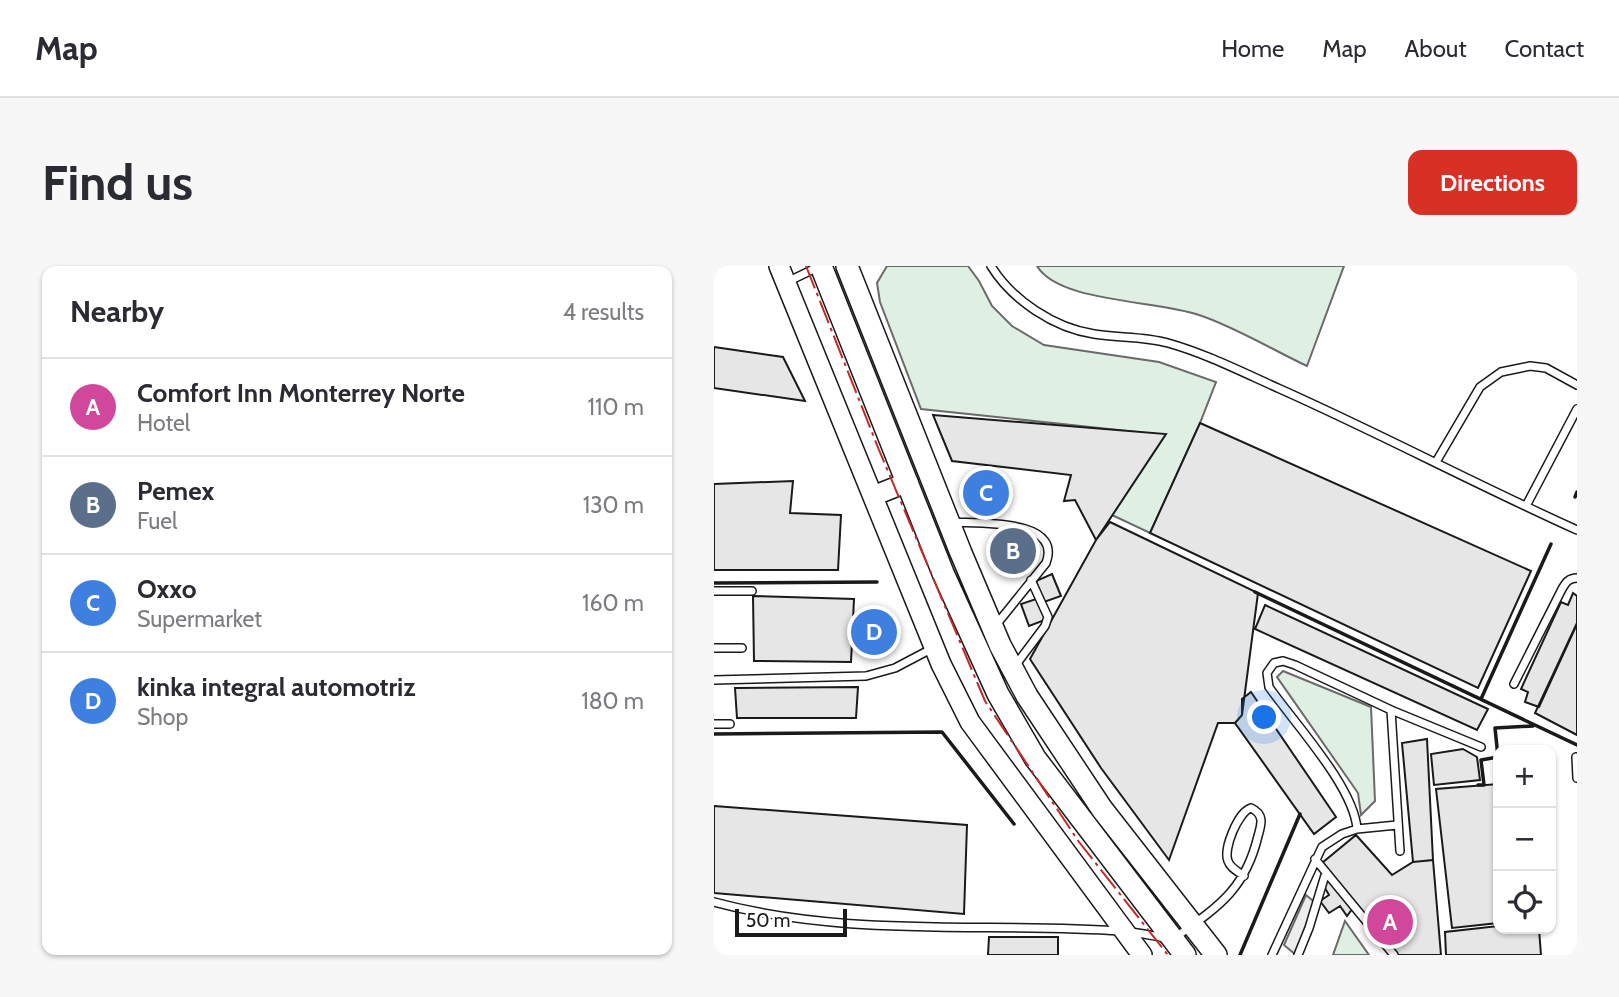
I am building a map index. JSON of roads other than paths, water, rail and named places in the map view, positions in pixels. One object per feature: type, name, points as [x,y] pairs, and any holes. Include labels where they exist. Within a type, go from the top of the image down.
[{"type":"main road","points":[[821,266],[970,634],[1014,725],[1035,758],[1179,947]]},
{"type":"main road","points":[[847,266],[993,628],[1027,696],[1102,809],[1213,954]]},
{"type":"street","points":[[783,274],[934,648],[970,722],[1131,932],[1142,955]]},
{"type":"street","points":[[873,496],[908,482]]},
{"type":"lane","points":[[783,274],[821,266]]},
{"type":"lane","points":[[991,266],[1010,291],[1045,316],[1066,326],[1092,334],[1166,342],[1199,354],[1356,423],[1577,530]]},
{"type":"lane","points":[[1436,462],[1480,387],[1501,372],[1530,366],[1546,368],[1577,385]]},
{"type":"lane","points":[[1526,506],[1577,409]]},
{"type":"lane","points":[[949,522],[1020,528],[1040,534],[1046,541],[1048,557],[993,628]]},
{"type":"lane","points":[[1514,684],[1562,589],[1567,581],[1577,578]]},
{"type":"lane","points":[[1013,669],[1045,626],[1048,617],[1031,580]]},
{"type":"lane","points":[[714,591],[752,591]]},
{"type":"lane","points":[[714,648],[742,648]]},
{"type":"lane","points":[[714,680],[866,677],[895,668],[934,648]]},
{"type":"lane","points":[[1357,829],[1351,802],[1269,687],[1268,673],[1274,663],[1283,661],[1481,747]]},
{"type":"lane","points":[[1391,710],[1400,851]]},
{"type":"lane","points":[[714,724],[730,724]]},
{"type":"lane","points":[[1576,757],[1577,778]]},
{"type":"lane","points":[[714,902],[781,916],[895,927],[1131,932],[1179,947],[1193,925],[1229,895],[1244,876],[1258,838],[1261,819],[1260,814],[1251,808],[1245,810],[1236,824],[1227,857],[1230,865],[1244,876]]},
{"type":"lane","points":[[1272,955],[1315,859],[1327,844],[1342,834],[1357,829],[1397,825]]},
{"type":"lane","points":[[1315,859],[1394,955]]},
{"type":"lane","points":[[1298,955],[1326,872]]},
{"type":"place","name":"Oxxo","points":[[986,493]]},
{"type":"place","name":"Pemex","points":[[1013,551]]},
{"type":"place","name":"kinka integral automotriz","points":[[874,632]]},
{"type":"place","name":"Comfort Inn Monterrey Norte","points":[[1390,922]]}]
